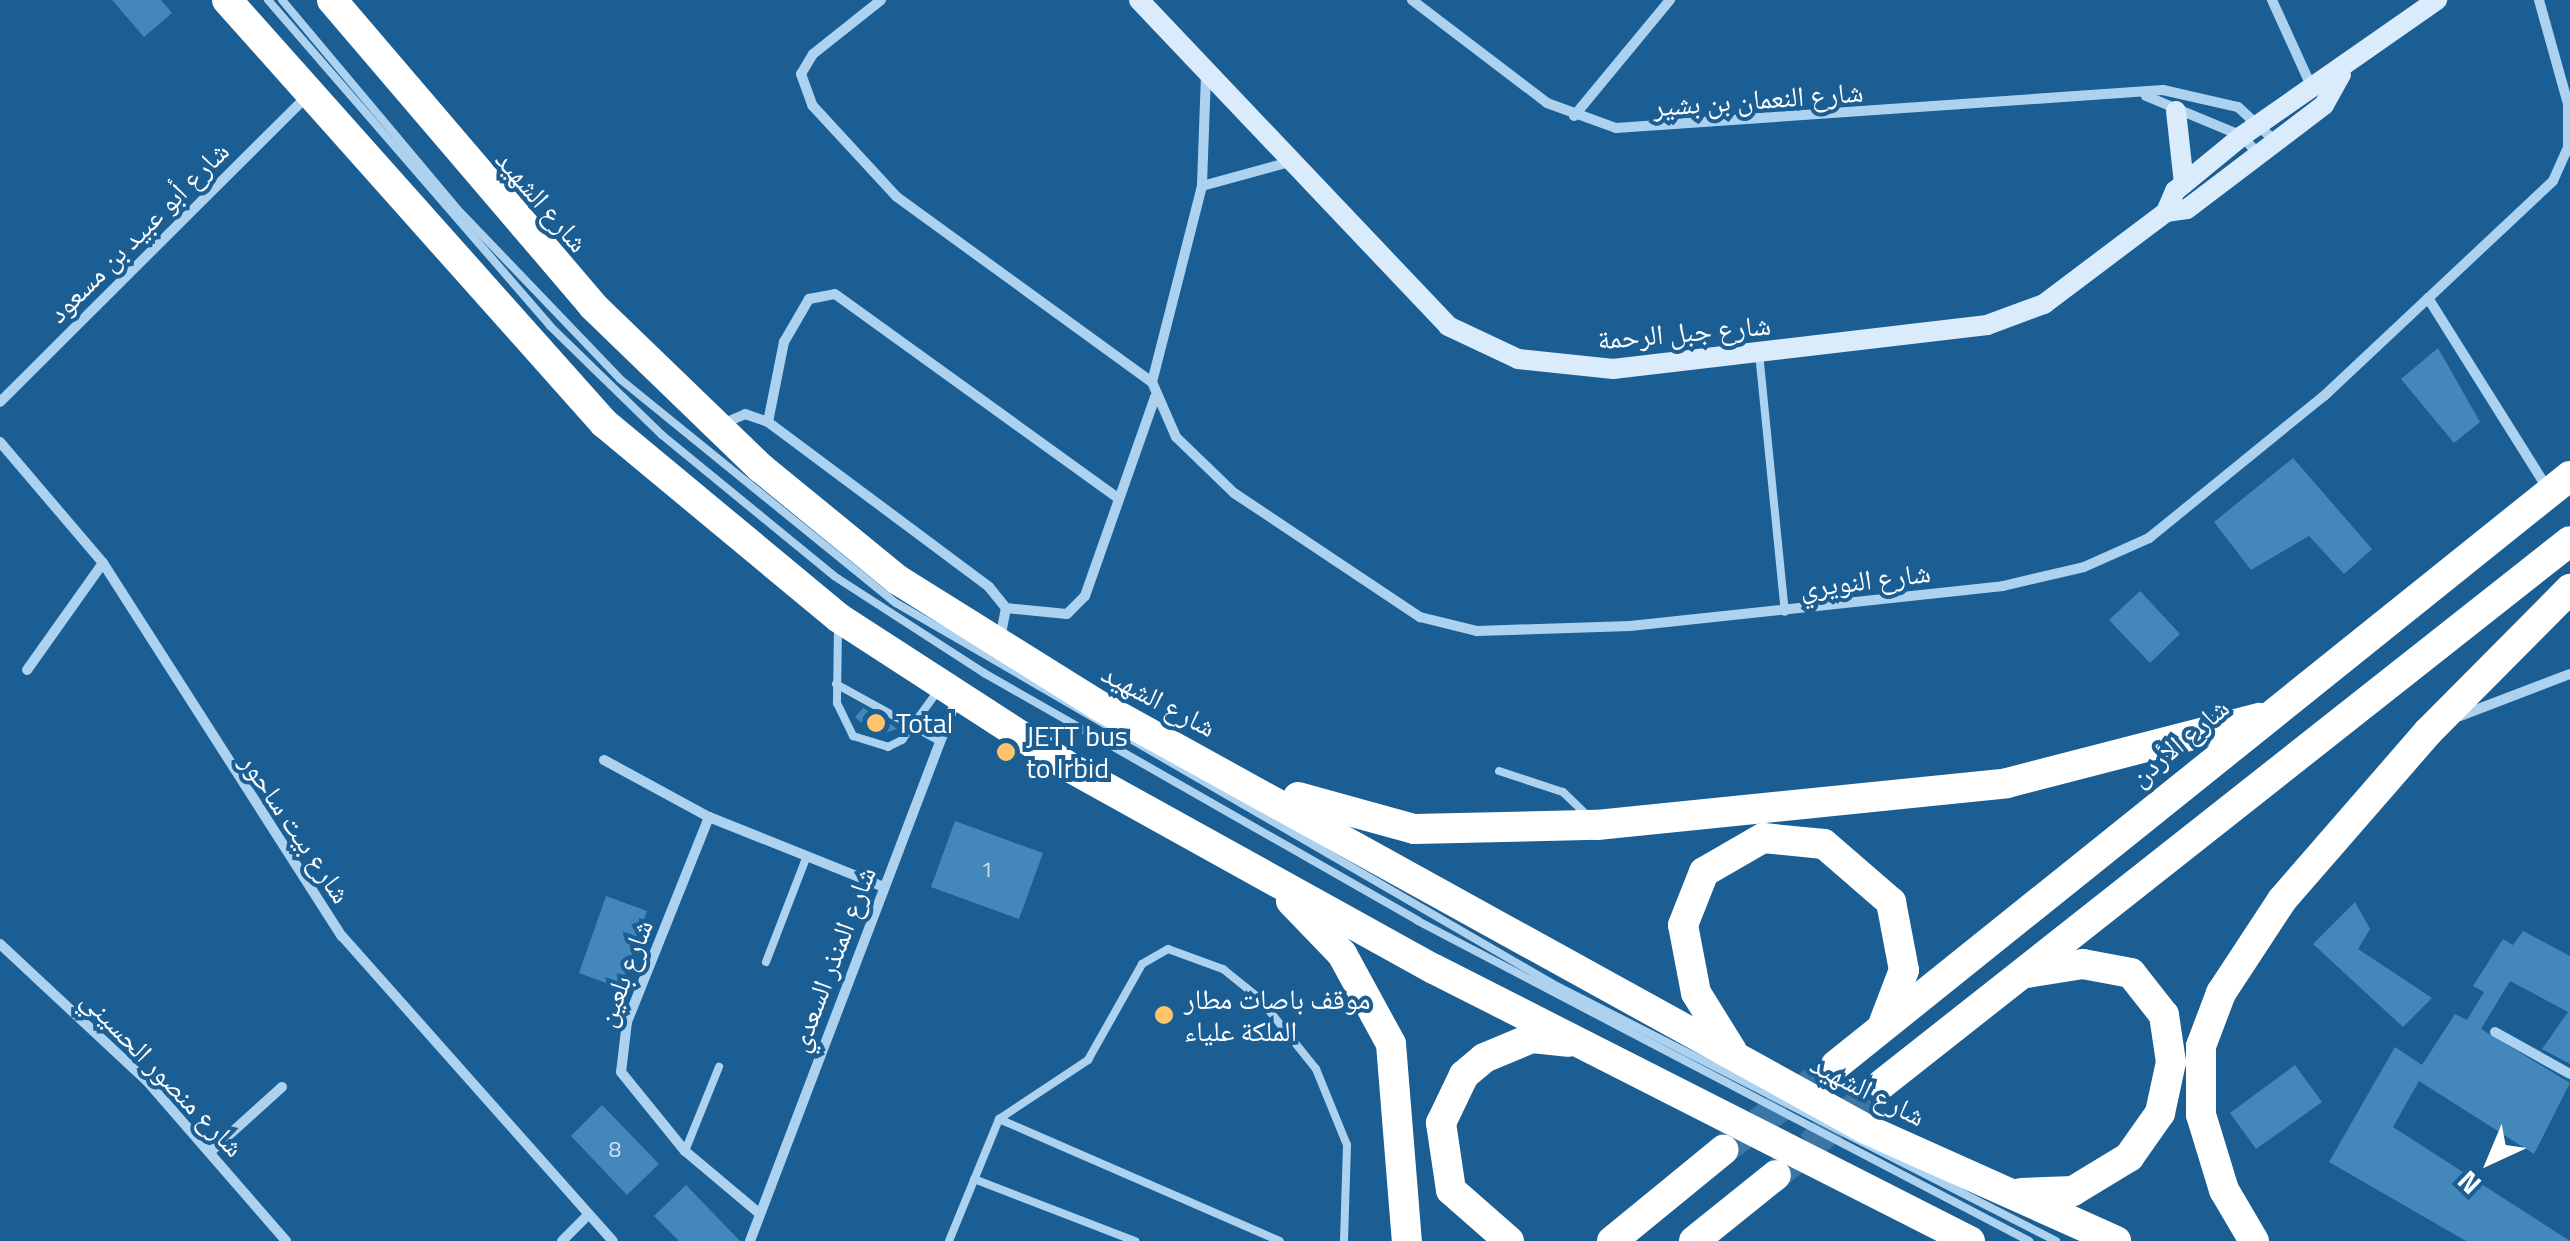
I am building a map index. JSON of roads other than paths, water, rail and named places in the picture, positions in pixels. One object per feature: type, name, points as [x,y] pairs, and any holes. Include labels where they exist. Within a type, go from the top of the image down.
[{"type":"highway","points":[[228,0],[604,423],[838,618],[950,690],[1228,854],[1970,1241]]},
{"type":"highway","name":"شارع الشهيد","points":[[332,0],[554,264],[718,427],[851,544],[997,645],[1737,1058],[1986,1183],[2116,1241]]},
{"type":"highway","name":"شارع الأردن","points":[[1836,1065],[2260,718],[2560,485]]},
{"type":"highway","points":[[1882,1084],[2570,541]]},
{"type":"highway","points":[[2254,1241],[2224,1190],[2202,1115],[2202,1046],[2212,1014],[2263,923],[2428,732],[2570,590]]},
{"type":"highway","points":[[1249,783],[1414,829],[1598,825],[2007,783],[2260,718]]},
{"type":"highway","points":[[1737,1058],[1696,993],[1682,925],[1704,872],[1763,838],[1824,844],[1868,874],[1891,902],[1904,970],[1880,1030]]},
{"type":"highway","points":[[1228,854],[1331,942],[1391,1044],[1407,1241]]},
{"type":"highway","points":[[1986,1183],[2050,1196],[2100,1178],[2148,1134],[2171,1062],[2164,1015],[2131,973],[2083,964],[2018,975]]},
{"type":"highway","points":[[1509,1241],[1466,1213],[1444,1172],[1441,1123],[1464,1075],[1532,1038],[1588,1046],[1637,1068]]},
{"type":"highway","points":[[1612,1241],[1723,1150]]},
{"type":"highway","points":[[1694,1241],[1776,1175]]},
{"type":"highway","points":[[1910,1210],[1942,1241]]},
{"type":"street","points":[[881,0],[813,54],[801,74],[812,105],[897,197],[1152,382]]},
{"type":"street","name":"شارع جبل الرحمة","points":[[1139,0],[1416,300],[1482,345],[1534,362],[1613,369],[2014,317],[2067,289],[2166,212],[2184,184],[2261,121],[2309,85],[2341,74],[2436,0]]},
{"type":"street","name":"شارع النعمان بن بشير","points":[[1412,0],[1574,116],[1635,130],[2202,95],[2261,121]]},
{"type":"street","points":[[1574,116],[1670,0]]},
{"type":"street","points":[[2272,0],[2309,85],[2324,105]]},
{"type":"street","name":"شارع النويري","points":[[1206,72],[1202,186],[1152,382],[1155,397],[1176,437],[1234,492],[1420,617],[1520,632],[1785,612],[2003,586],[2084,567],[2149,538],[2428,298],[2562,168],[2568,104],[2539,0]]},
{"type":"street","name":"شارع جبل الرحمة","points":[[2166,212],[2187,209],[2324,105],[2341,74]]},
{"type":"street","name":"شارع أبو عبيد بن مسعود","points":[[0,402],[308,94]]},
{"type":"street","points":[[2146,96],[2267,147]]},
{"type":"street","points":[[2176,111],[2184,184]]},
{"type":"street","points":[[2261,121],[2267,147]]},
{"type":"street","points":[[1202,186],[1290,162]]},
{"type":"street","points":[[768,422],[784,342],[809,299],[834,294],[1119,499]]},
{"type":"street","points":[[2428,298],[2560,485]]},
{"type":"street","points":[[718,427],[745,414],[768,422],[1006,608],[1056,614],[1078,606],[1155,397]]},
{"type":"street","name":"شارع بيت ساحور","points":[[0,442],[103,563],[342,936],[613,1241]]},
{"type":"street","points":[[27,670],[103,563]]},
{"type":"street","points":[[997,645],[1006,608]]},
{"type":"street","points":[[2428,732],[2570,674]]},
{"type":"street","name":"شارع المنذر السعدي","points":[[750,1241],[938,740],[950,690]]},
{"type":"street","points":[[604,760],[709,817],[884,887]]},
{"type":"street","name":"شارع بلعين","points":[[709,817],[620,1050],[627,1085],[686,1151],[759,1214]]},
{"type":"street","name":"شارع منصور الحسيني","points":[[0,944],[210,1152],[286,1241]]},
{"type":"street","points":[[2495,1032],[2570,1074]]},
{"type":"street","points":[[210,1152],[282,1087]]},
{"type":"street","points":[[562,1241],[588,1215]]},
{"type":"lane","points":[[268,0],[550,326],[690,459],[834,576],[984,673],[1418,921],[2028,1241]]},
{"type":"lane","points":[[282,0],[461,212],[607,367],[750,493],[896,603],[1554,984],[2056,1241]]},
{"type":"lane","points":[[1759,352],[1785,612]]},
{"type":"lane","points":[[838,618],[836,684],[842,721],[870,745],[888,747],[915,728],[950,690]]},
{"type":"lane","points":[[836,684],[938,740]]},
{"type":"lane","points":[[1499,771],[1563,792],[1598,825]]},
{"type":"lane","points":[[766,962],[808,856]]},
{"type":"lane","points":[[949,1241],[999,1119],[1088,1060],[1142,964],[1184,949],[1259,998],[1316,1069],[1347,1145],[1344,1241]]},
{"type":"lane","points":[[686,1151],[718,1067]]},
{"type":"lane","points":[[999,1119],[1280,1241]]},
{"type":"lane","points":[[974,1179],[1135,1241]]},
{"type":"tunnel","points":[[1723,1150],[1836,1065]]},
{"type":"tunnel","points":[[1776,1175],[1882,1084]]},
{"type":"place","name":"Total","points":[[876,723]]},
{"type":"place","name":"JETT bus to Irbid","points":[[1006,752]]},
{"type":"place","name":"موقف باصات مطار الملكة علياء","points":[[1164,1015]]}]
